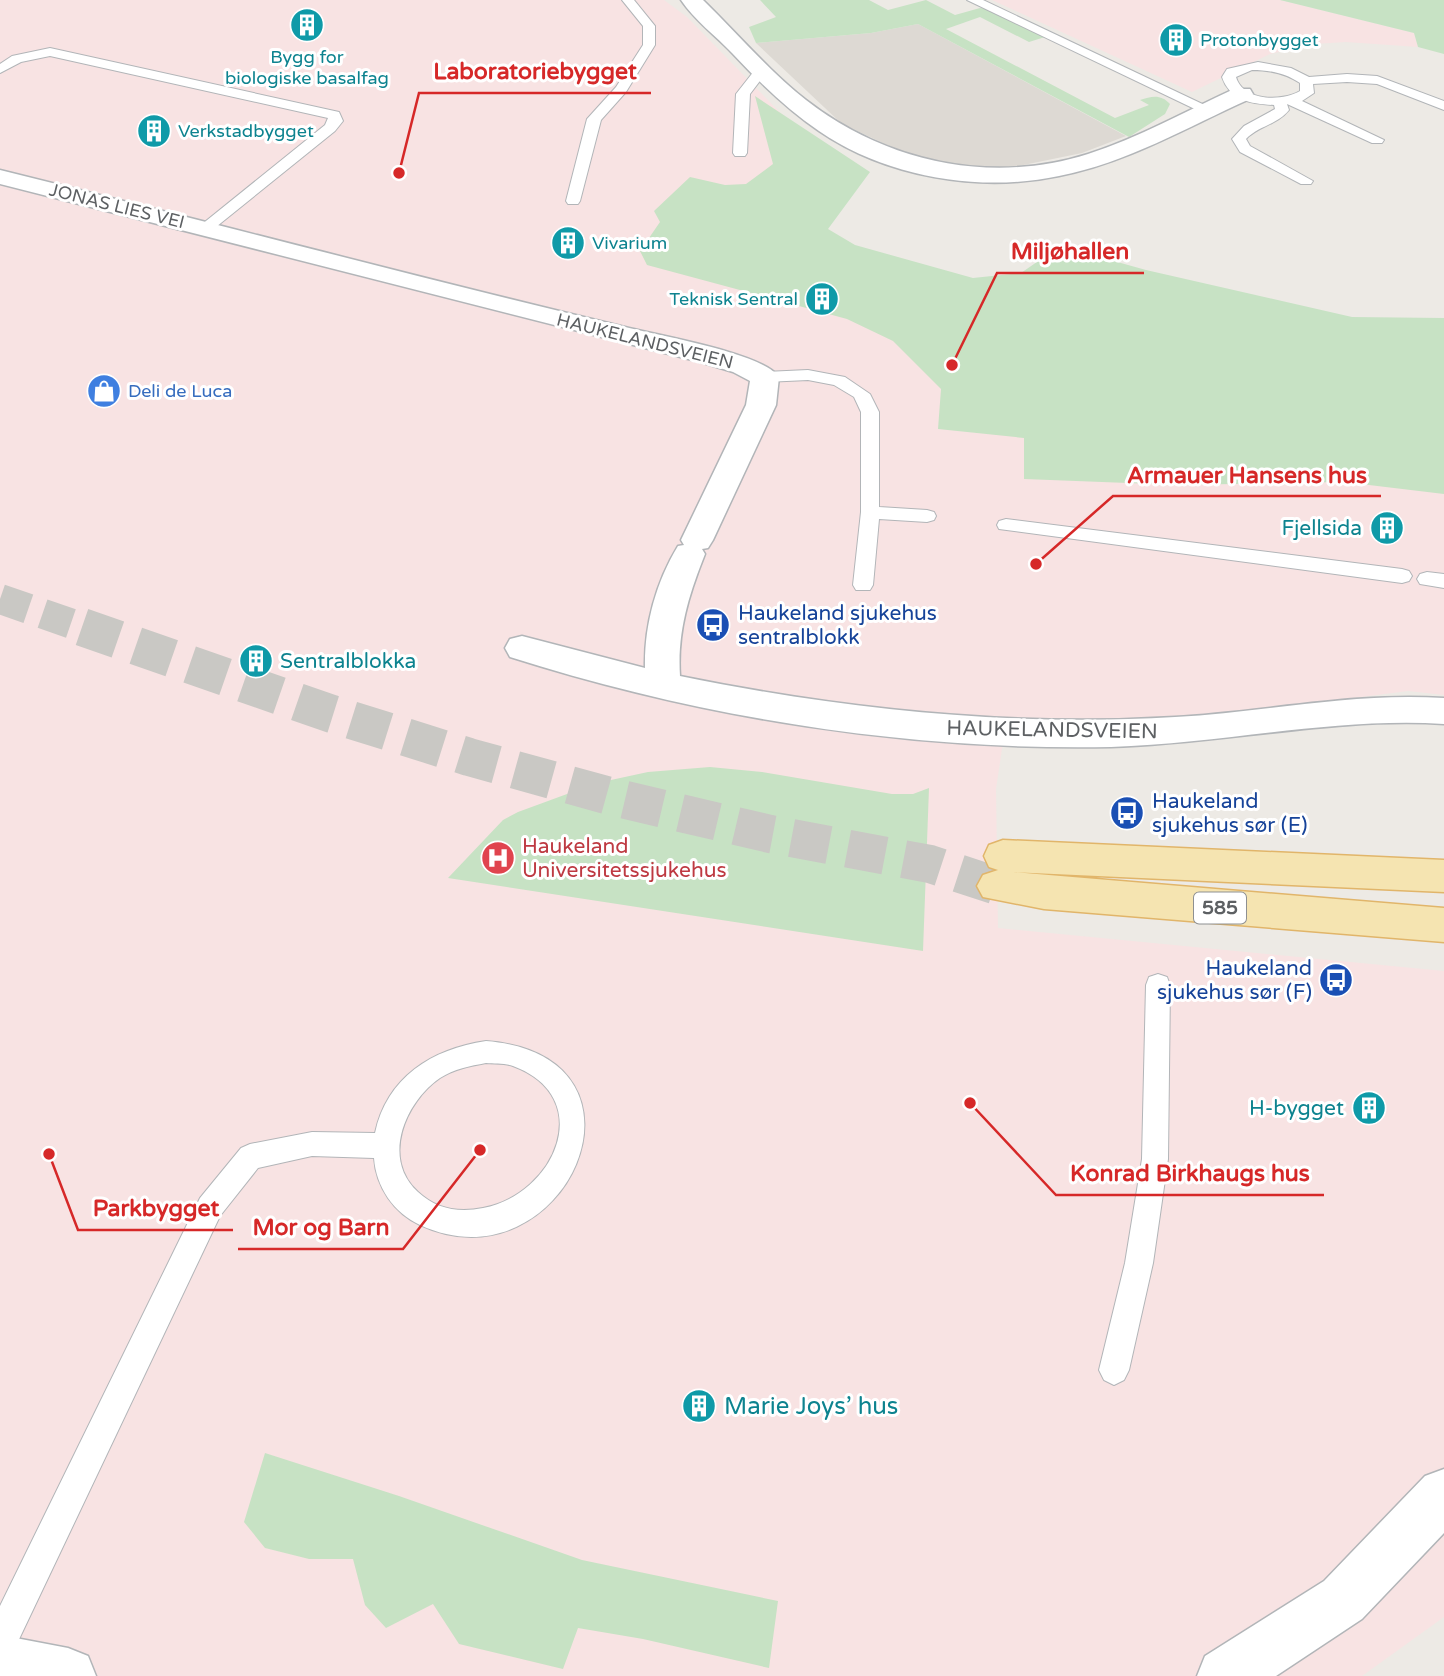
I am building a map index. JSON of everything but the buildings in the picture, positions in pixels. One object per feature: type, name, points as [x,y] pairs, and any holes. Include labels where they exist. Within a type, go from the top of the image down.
[{"type":"main road","name":"585","points":[[1444,876],[1000,871],[1068,895],[1444,925]]},
{"type":"street","points":[[691,0],[813,115],[879,155],[915,167],[977,175],[1020,175],[1061,169],[1094,160],[1142,141],[1242,94]]},
{"type":"street","name":"JONAS LIES VEI","points":[[0,177],[206,228]]},
{"type":"street","name":"HAUKELANDSVEIEN","points":[[206,228],[709,356],[743,366],[765,377]]},
{"type":"street","points":[[663,685],[662,632],[671,598],[761,405],[765,377]]},
{"type":"street","name":"HAUKELANDSVEIEN","points":[[522,648],[663,685],[808,714],[987,733],[1174,731],[1366,712],[1444,711]]},
{"type":"street","points":[[1225,1676],[1343,1600],[1444,1495]]},
{"type":"street","points":[[0,1662],[68,1676]]},
{"type":"lane","points":[[573,201],[594,119],[621,89],[649,45],[649,26],[628,0]]},
{"type":"lane","points":[[973,0],[1206,109]]},
{"type":"lane","name":"JONAS LIES VEI","points":[[0,69],[35,53],[68,56],[334,115],[337,121],[330,128],[206,228]]},
{"type":"lane","points":[[1377,140],[1286,101],[1242,94],[1233,89],[1228,77],[1240,68],[1276,68],[1306,81],[1345,76],[1379,79],[1444,106]]},
{"type":"lane","points":[[740,153],[743,94],[763,69]]},
{"type":"lane","points":[[1306,81],[1307,93],[1286,101],[1279,116],[1245,130],[1240,139],[1245,149],[1306,181]]},
{"type":"lane","name":"HAUKELANDSVEIEN","points":[[765,377],[808,375],[839,381],[861,394],[870,412],[870,512],[863,585]]},
{"type":"lane","points":[[870,512],[927,516]]},
{"type":"lane","points":[[1006,525],[1402,576]]},
{"type":"lane","points":[[1114,1370],[1139,1263],[1155,1159],[1158,985]]},
{"type":"lane","points":[[486,1052],[516,1055],[541,1067],[561,1087],[571,1112],[572,1140],[564,1168],[545,1194],[519,1213],[489,1224],[457,1225],[428,1216],[404,1198],[390,1174],[386,1146],[391,1118],[407,1092],[430,1071],[456,1057],[486,1052]]},
{"type":"lane","points":[[0,1642],[210,1207],[250,1157],[312,1144],[386,1146]]},
{"type":"shaded area","name":"Haukeland Universitetssjukehus","points":[[0,0],[664,0],[687,17],[801,134],[738,238],[1444,470],[1444,695],[1408,691],[1237,713],[1005,729],[996,789],[998,928],[1444,971],[1444,1617],[1362,1676],[0,1676]]},
{"type":"shaded area","points":[[992,0],[1280,0],[1414,33],[1418,47],[1346,42],[1314,44],[1270,54],[1192,92]]},
{"type":"shaded area","points":[[918,24],[1126,136],[1082,153],[1004,169],[953,164],[909,155],[842,124],[756,43],[871,33]]},
{"type":"green space","points":[[760,0],[869,0],[888,10],[926,0],[955,15],[980,8],[989,9],[1045,37],[1029,42],[980,17],[946,29],[1115,118],[1149,105],[1140,100],[1160,97],[1170,104],[1165,114],[1129,137],[918,24],[871,33],[756,43],[749,27],[776,17]]},
{"type":"green space","points":[[1280,0],[1444,0],[1444,54],[1418,47],[1414,33]]},
{"type":"green space","points":[[755,96],[870,172],[828,229],[855,245],[973,278],[1021,273],[1060,246],[1146,270],[1352,317],[1444,318],[1444,494],[1344,482],[1180,485],[1024,479],[1024,438],[938,429],[941,389],[893,341],[847,319],[647,265],[640,251],[660,222],[654,211],[690,177],[725,185],[746,184],[773,164]]},
{"type":"green space","points":[[710,767],[762,772],[892,794],[913,794],[929,788],[923,951],[448,878],[503,820],[518,812],[597,783],[648,772]]},
{"type":"green space","points":[[265,1453],[399,1496],[582,1560],[778,1601],[769,1668],[643,1639],[578,1628],[563,1669],[459,1644],[433,1604],[386,1628],[365,1605],[353,1559],[309,1559],[265,1548],[244,1522]]},
{"type":"tunnel","points":[[0,599],[87,629]]},
{"type":"tunnel","points":[[82,627],[332,714],[469,757],[617,798],[770,834],[930,864],[997,886]]},
{"type":"place","name":"Bygg for biologiske basalfag","points":[[307,25]]},
{"type":"place","name":"Protonbygget","points":[[1176,40]]},
{"type":"place","name":"Verkstadbygget","points":[[154,131]]},
{"type":"place","name":"Laboratoriebygget","points":[[399,173]]},
{"type":"place","name":"Vivarium","points":[[568,243]]},
{"type":"place","name":"Teknisk Sentral","points":[[822,299]]},
{"type":"place","name":"Miljøhallen","points":[[952,365]]},
{"type":"place","name":"Deli de Luca","points":[[104,391]]},
{"type":"place","name":"Fjellsida","points":[[1387,528]]},
{"type":"place","name":"Armauer Hansens hus","points":[[1036,564]]},
{"type":"place","name":"Haukeland sjukehus sentralblokk","points":[[713,625]]},
{"type":"place","name":"Sentralblokka","points":[[256,661]]},
{"type":"place","name":"Haukeland sjukehus sør (E)","points":[[1127,813]]},
{"type":"place","name":"Haukeland Universitetssjukehus","points":[[498,858]]},
{"type":"place","name":"Haukeland sjukehus sør (F)","points":[[1336,980]]},
{"type":"place","name":"Konrad Birkhaugs hus","points":[[970,1103]]},
{"type":"place","name":"H-bygget","points":[[1369,1108]]},
{"type":"place","name":"Mor og Barn","points":[[480,1150]]},
{"type":"place","name":"Parkbygget","points":[[49,1154]]},
{"type":"place","name":"Marie Joys’ hus","points":[[699,1406]]}]
